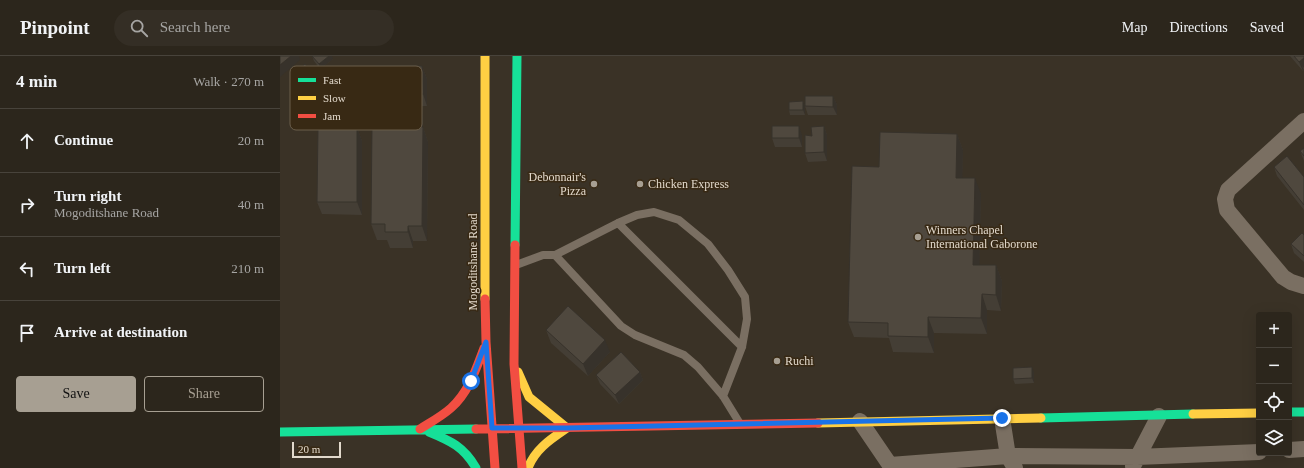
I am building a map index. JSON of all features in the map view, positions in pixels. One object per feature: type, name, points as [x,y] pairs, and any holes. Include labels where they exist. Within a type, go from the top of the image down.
[{"type":"main road","name":"Mogoditshane Road","points":[[485,56],[484,264],[486,342],[496,468]]},
{"type":"main road","points":[[517,56],[514,364],[522,468]]},
{"type":"main road","points":[[420,429],[447,412],[461,399],[471,381],[486,342]]},
{"type":"main road","points":[[514,364],[529,397],[567,428]]},
{"type":"main road","points":[[1292,412],[1304,412]]},
{"type":"main road","points":[[280,432],[567,428],[1256,413]]},
{"type":"main road","points":[[528,468],[530,460],[536,451],[567,428]]},
{"type":"main road","points":[[420,429],[453,442],[469,455],[476,468]]},
{"type":"street","points":[[1304,121],[1228,190],[1225,199],[1227,210],[1282,277],[1291,282],[1304,286]]},
{"type":"street","points":[[1134,463],[1159,416]]},
{"type":"street","points":[[1002,418],[1011,462]]},
{"type":"street","points":[[860,422],[891,467],[1011,462],[1134,463],[1256,452]]},
{"type":"street","points":[[1292,450],[1304,449]]},
{"type":"lane","points":[[515,265],[543,255],[555,255],[618,222],[637,215],[654,212],[679,220],[708,244],[728,270],[745,297],[747,319],[742,347],[723,396]]},
{"type":"lane","points":[[618,222],[742,347]]},
{"type":"lane","points":[[555,255],[578,282],[621,326],[635,335],[684,355],[698,367],[723,396],[740,424]]},
{"type":"building","points":[[280,56],[291,56],[280,65]]},
{"type":"building","points":[[312,56],[329,56],[319,64]]},
{"type":"building","points":[[1294,56],[1304,56],[1304,58],[1299,62]]},
{"type":"building","points":[[422,66],[423,94],[422,94]]},
{"type":"building","points":[[805,96],[833,96],[833,107],[805,106]]},
{"type":"building","points":[[803,101],[803,110],[789,110],[789,102]]},
{"type":"building","points":[[772,126],[799,126],[799,138],[772,138]]},
{"type":"building","points":[[824,126],[824,152],[805,153],[805,135],[812,136],[811,127]]},
{"type":"building","points":[[423,127],[422,226],[408,226],[408,232],[385,232],[385,224],[371,224],[372,130],[422,130]]},
{"type":"building","points":[[318,130],[357,130],[357,202],[317,202]]},
{"type":"building","name":"Winners Chapel International Gaborone","points":[[880,132],[957,134],[956,178],[975,178],[973,265],[996,265],[996,295],[982,294],[981,318],[928,317],[928,337],[888,336],[888,323],[848,322],[852,166],[879,167]]},
{"type":"building","points":[[1304,148],[1304,156],[1300,151]]},
{"type":"building","points":[[1287,156],[1304,177],[1304,205],[1274,167]]},
{"type":"building","points":[[1302,233],[1304,235],[1304,256],[1291,244]]},
{"type":"building","points":[[568,306],[605,340],[583,364],[546,330]]},
{"type":"building","points":[[621,352],[640,372],[615,395],[596,375]]},
{"type":"building","points":[[1032,367],[1032,378],[1013,379],[1013,368]]},
{"type":"traffic: fast","points":[[515,245],[517,56]]},
{"type":"traffic: fast","points":[[1292,412],[1304,412]]},
{"type":"traffic: fast","points":[[1041,418],[1193,414]]},
{"type":"traffic: fast","points":[[280,432],[476,429]]},
{"type":"traffic: fast","points":[[429,432],[444,438],[462,450],[476,468]]},
{"type":"traffic: slow","points":[[485,56],[485,299]]},
{"type":"traffic: slow","points":[[518,372],[529,397],[567,428],[549,440],[539,450],[528,468]]},
{"type":"traffic: slow","points":[[1193,414],[1256,413]]},
{"type":"traffic: slow","points":[[818,423],[1041,418]]},
{"type":"traffic: jam","points":[[515,245],[514,364],[522,468]]},
{"type":"traffic: jam","points":[[485,299],[486,342],[495,468]]},
{"type":"traffic: jam","points":[[420,429],[444,414],[463,395],[484,348]]},
{"type":"traffic: jam","points":[[476,429],[818,423]]},
{"type":"place","name":"Debonnair's Pizza","points":[[594,184]]},
{"type":"place","name":"Chicken Express","points":[[640,184]]},
{"type":"place","name":"Winners Chapel International Gaborone","points":[[918,237]]},
{"type":"place","name":"Ruchi","points":[[777,361]]},
{"type":"route","points":[[471,381],[486,342],[492,428],[567,428],[1002,418]]}]
